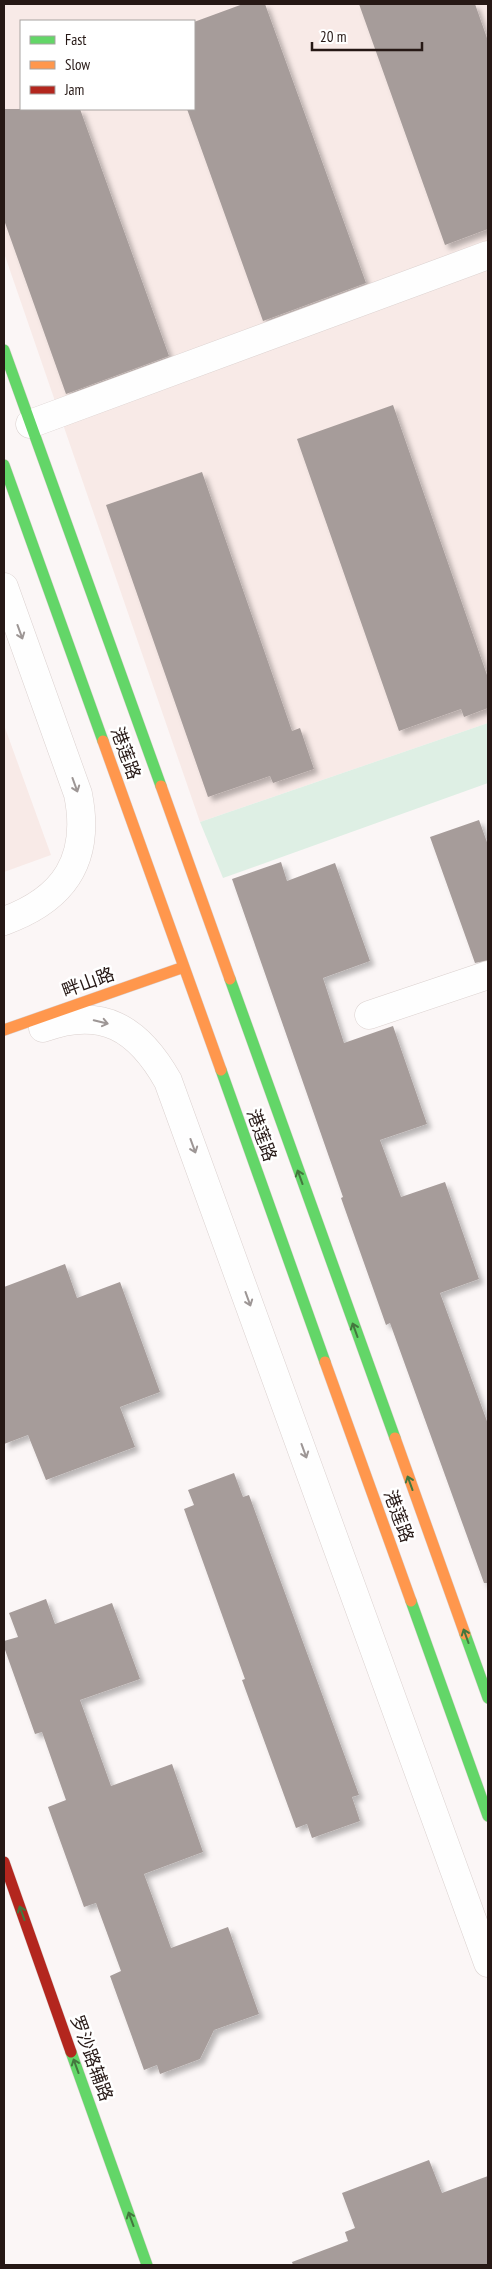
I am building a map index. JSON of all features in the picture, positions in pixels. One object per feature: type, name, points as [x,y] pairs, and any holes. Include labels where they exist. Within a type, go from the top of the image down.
[{"type":"street","points":[[30,424],[488,255]]},
{"type":"street","points":[[4,350],[482,1659],[488,1698]]},
{"type":"street","name":"港莲路","points":[[4,465],[488,1816]]},
{"type":"street","points":[[4,586],[78,794],[82,816],[81,843],[74,864],[62,884],[48,899],[28,912],[4,921]]},
{"type":"street","name":"畔山路","points":[[4,1030],[184,966]]},
{"type":"street","points":[[369,1015],[488,975]]},
{"type":"street","points":[[4,1042],[68,1019],[96,1020],[123,1030],[136,1039],[158,1063],[168,1081],[488,1963]]},
{"type":"street","name":"罗沙路辅路","points":[[4,1862],[147,2265]]},
{"type":"shaded area","points":[[4,4],[488,4],[488,723],[200,822],[4,253]]},
{"type":"shaded area","points":[[4,725],[51,855],[4,872]]},
{"type":"green space","points":[[488,723],[488,783],[223,878],[200,822]]},
{"type":"building","points":[[243,4],[265,4],[366,283],[263,321],[187,110],[195,110],[195,22]]},
{"type":"building","points":[[359,4],[475,4],[488,41],[488,229],[445,245]]},
{"type":"building","points":[[4,109],[80,110],[169,356],[66,394],[4,220]]},
{"type":"building","points":[[393,405],[488,678],[488,708],[464,717],[461,709],[399,731],[297,439]]},
{"type":"building","points":[[202,472],[292,731],[300,728],[314,769],[273,783],[270,776],[208,797],[106,505]]},
{"type":"building","points":[[479,820],[488,845],[488,960],[475,963],[430,837]]},
{"type":"building","points":[[281,862],[287,881],[335,863],[370,961],[323,978],[344,1043],[393,1026],[427,1124],[380,1140],[401,1197],[445,1182],[479,1279],[440,1293],[488,1424],[488,1583],[484,1583],[390,1323],[386,1325],[232,879]]},
{"type":"building","points":[[65,1264],[77,1298],[120,1282],[160,1392],[120,1407],[135,1447],[46,1480],[28,1435],[4,1444],[4,1287]]},
{"type":"building","points":[[234,1473],[243,1497],[249,1495],[359,1795],[352,1797],[360,1821],[312,1838],[307,1824],[296,1828],[242,1680],[245,1679],[184,1509],[194,1505],[188,1490]]},
{"type":"building","points":[[46,1599],[55,1624],[112,1603],[140,1679],[80,1700],[111,1786],[172,1764],[203,1852],[144,1874],[171,1948],[228,1927],[259,2014],[214,2030],[200,2059],[160,2074],[157,2065],[144,2070],[110,1976],[121,1971],[96,1903],[84,1907],[48,1807],[66,1800],[42,1732],[35,1734],[4,1647],[4,1641],[18,1637],[9,1613]]},
{"type":"building","points":[[429,2160],[442,2193],[488,2176],[488,2265],[293,2265],[292,2262],[348,2241],[345,2232],[355,2228],[342,2193]]},
{"type":"traffic: fast","points":[[4,350],[161,786]]},
{"type":"traffic: fast","points":[[4,465],[103,741]]},
{"type":"traffic: fast","points":[[230,979],[395,1438]]},
{"type":"traffic: fast","points":[[221,1070],[325,1362]]},
{"type":"traffic: fast","points":[[411,1601],[488,1816]]},
{"type":"traffic: fast","points":[[465,1634],[488,1698]]},
{"type":"traffic: fast","points":[[71,2052],[147,2265]]},
{"type":"traffic: slow","points":[[103,741],[221,1070]]},
{"type":"traffic: slow","points":[[161,786],[230,979]]},
{"type":"traffic: slow","points":[[4,1030],[184,967]]},
{"type":"traffic: slow","points":[[325,1362],[411,1601]]},
{"type":"traffic: slow","points":[[395,1438],[465,1634]]},
{"type":"traffic: jam","points":[[4,1862],[71,2052]]}]
